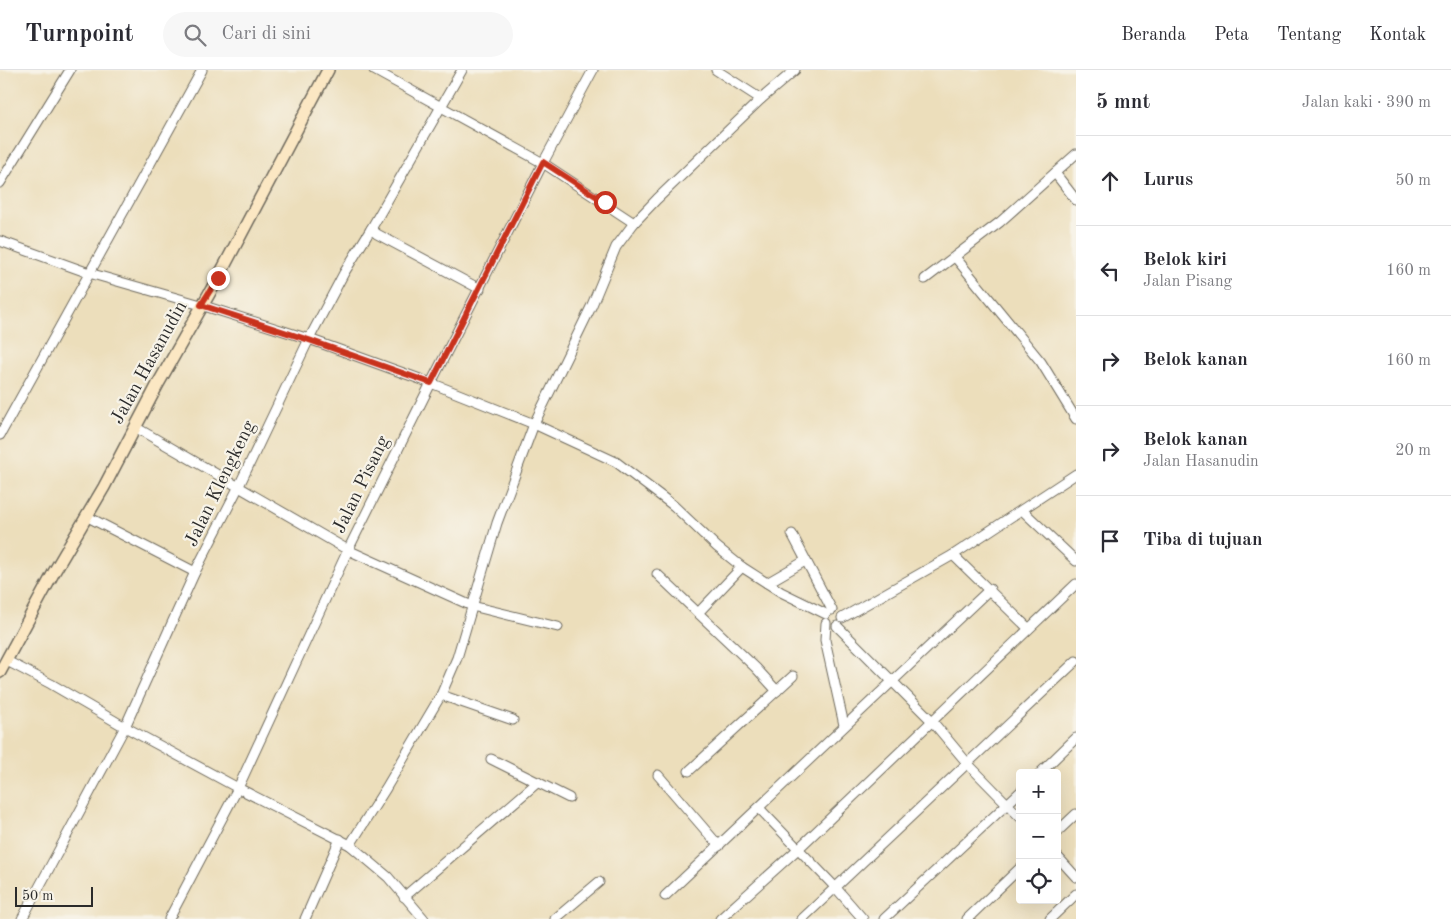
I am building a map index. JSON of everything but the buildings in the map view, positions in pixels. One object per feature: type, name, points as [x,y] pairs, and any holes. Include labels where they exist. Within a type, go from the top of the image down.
[{"type":"main road","name":"Jalan Hasanudin","points":[[0,672],[201,305],[223,269],[328,70]]},
{"type":"street","points":[[0,184],[70,70]]},
{"type":"street","points":[[0,435],[202,70]]},
{"type":"street","points":[[374,70],[543,162],[634,222]]},
{"type":"street","name":"Jalan Klengkeng","points":[[22,919],[125,727],[195,572],[238,488],[309,340],[344,273],[462,70]]},
{"type":"street","name":"Jalan Pisang","points":[[169,919],[238,788],[348,550],[431,383],[543,162],[593,70]]},
{"type":"street","points":[[716,70],[761,99]]},
{"type":"street","points":[[350,844],[386,788],[440,695],[457,658],[496,524],[534,424],[592,305],[616,247],[634,222],[691,165],[761,99],[795,70]]},
{"type":"street","points":[[925,279],[1000,222],[1076,154]]},
{"type":"street","points":[[1055,173],[1076,200]]},
{"type":"street","points":[[371,229],[480,289]]},
{"type":"street","points":[[0,241],[89,273],[201,305],[309,340],[431,383],[534,424],[616,462],[674,506],[712,543],[742,567],[780,592],[828,616]]},
{"type":"street","points":[[955,257],[1041,362],[1076,419]]},
{"type":"street","points":[[135,427],[348,550],[472,606],[558,627]]},
{"type":"street","points":[[837,626],[841,623],[842,618],[953,555],[1076,474]]},
{"type":"street","points":[[1022,510],[1076,562]]},
{"type":"street","points":[[86,516],[195,572]]},
{"type":"street","points":[[792,534],[833,627],[837,626],[892,680],[968,764],[1018,814]]},
{"type":"street","points":[[953,555],[1028,628]]},
{"type":"street","points":[[767,584],[805,562]]},
{"type":"street","points":[[698,613],[742,567]]},
{"type":"street","points":[[657,574],[756,668],[777,691]]},
{"type":"street","points":[[720,919],[798,849],[1076,584]]},
{"type":"street","points":[[665,896],[990,589]]},
{"type":"street","points":[[828,616],[837,611],[842,618]]},
{"type":"street","points":[[828,616],[825,640],[844,725]]},
{"type":"street","points":[[7,661],[238,788],[350,844],[388,877],[424,919]]},
{"type":"street","points":[[802,919],[1076,661]]},
{"type":"street","points":[[689,771],[793,676]]},
{"type":"street","points":[[440,695],[514,720]]},
{"type":"street","points":[[1044,769],[1076,738]]},
{"type":"street","points":[[491,759],[569,798]]},
{"type":"street","points":[[658,775],[719,846]]},
{"type":"street","points":[[404,896],[538,782]]},
{"type":"street","points":[[884,919],[1016,795]]},
{"type":"street","points":[[759,808],[863,919]]},
{"type":"street","points":[[1061,828],[1076,814]]},
{"type":"street","points":[[305,919],[340,839]]},
{"type":"street","points":[[1060,859],[1076,877]]},
{"type":"street","points":[[967,919],[1016,872]]},
{"type":"street","points":[[555,919],[599,882]]},
{"type":"street","points":[[1050,919],[1076,894]]},
{"type":"route","points":[[218,278],[201,305],[309,340],[431,383],[543,162],[605,202]]}]
